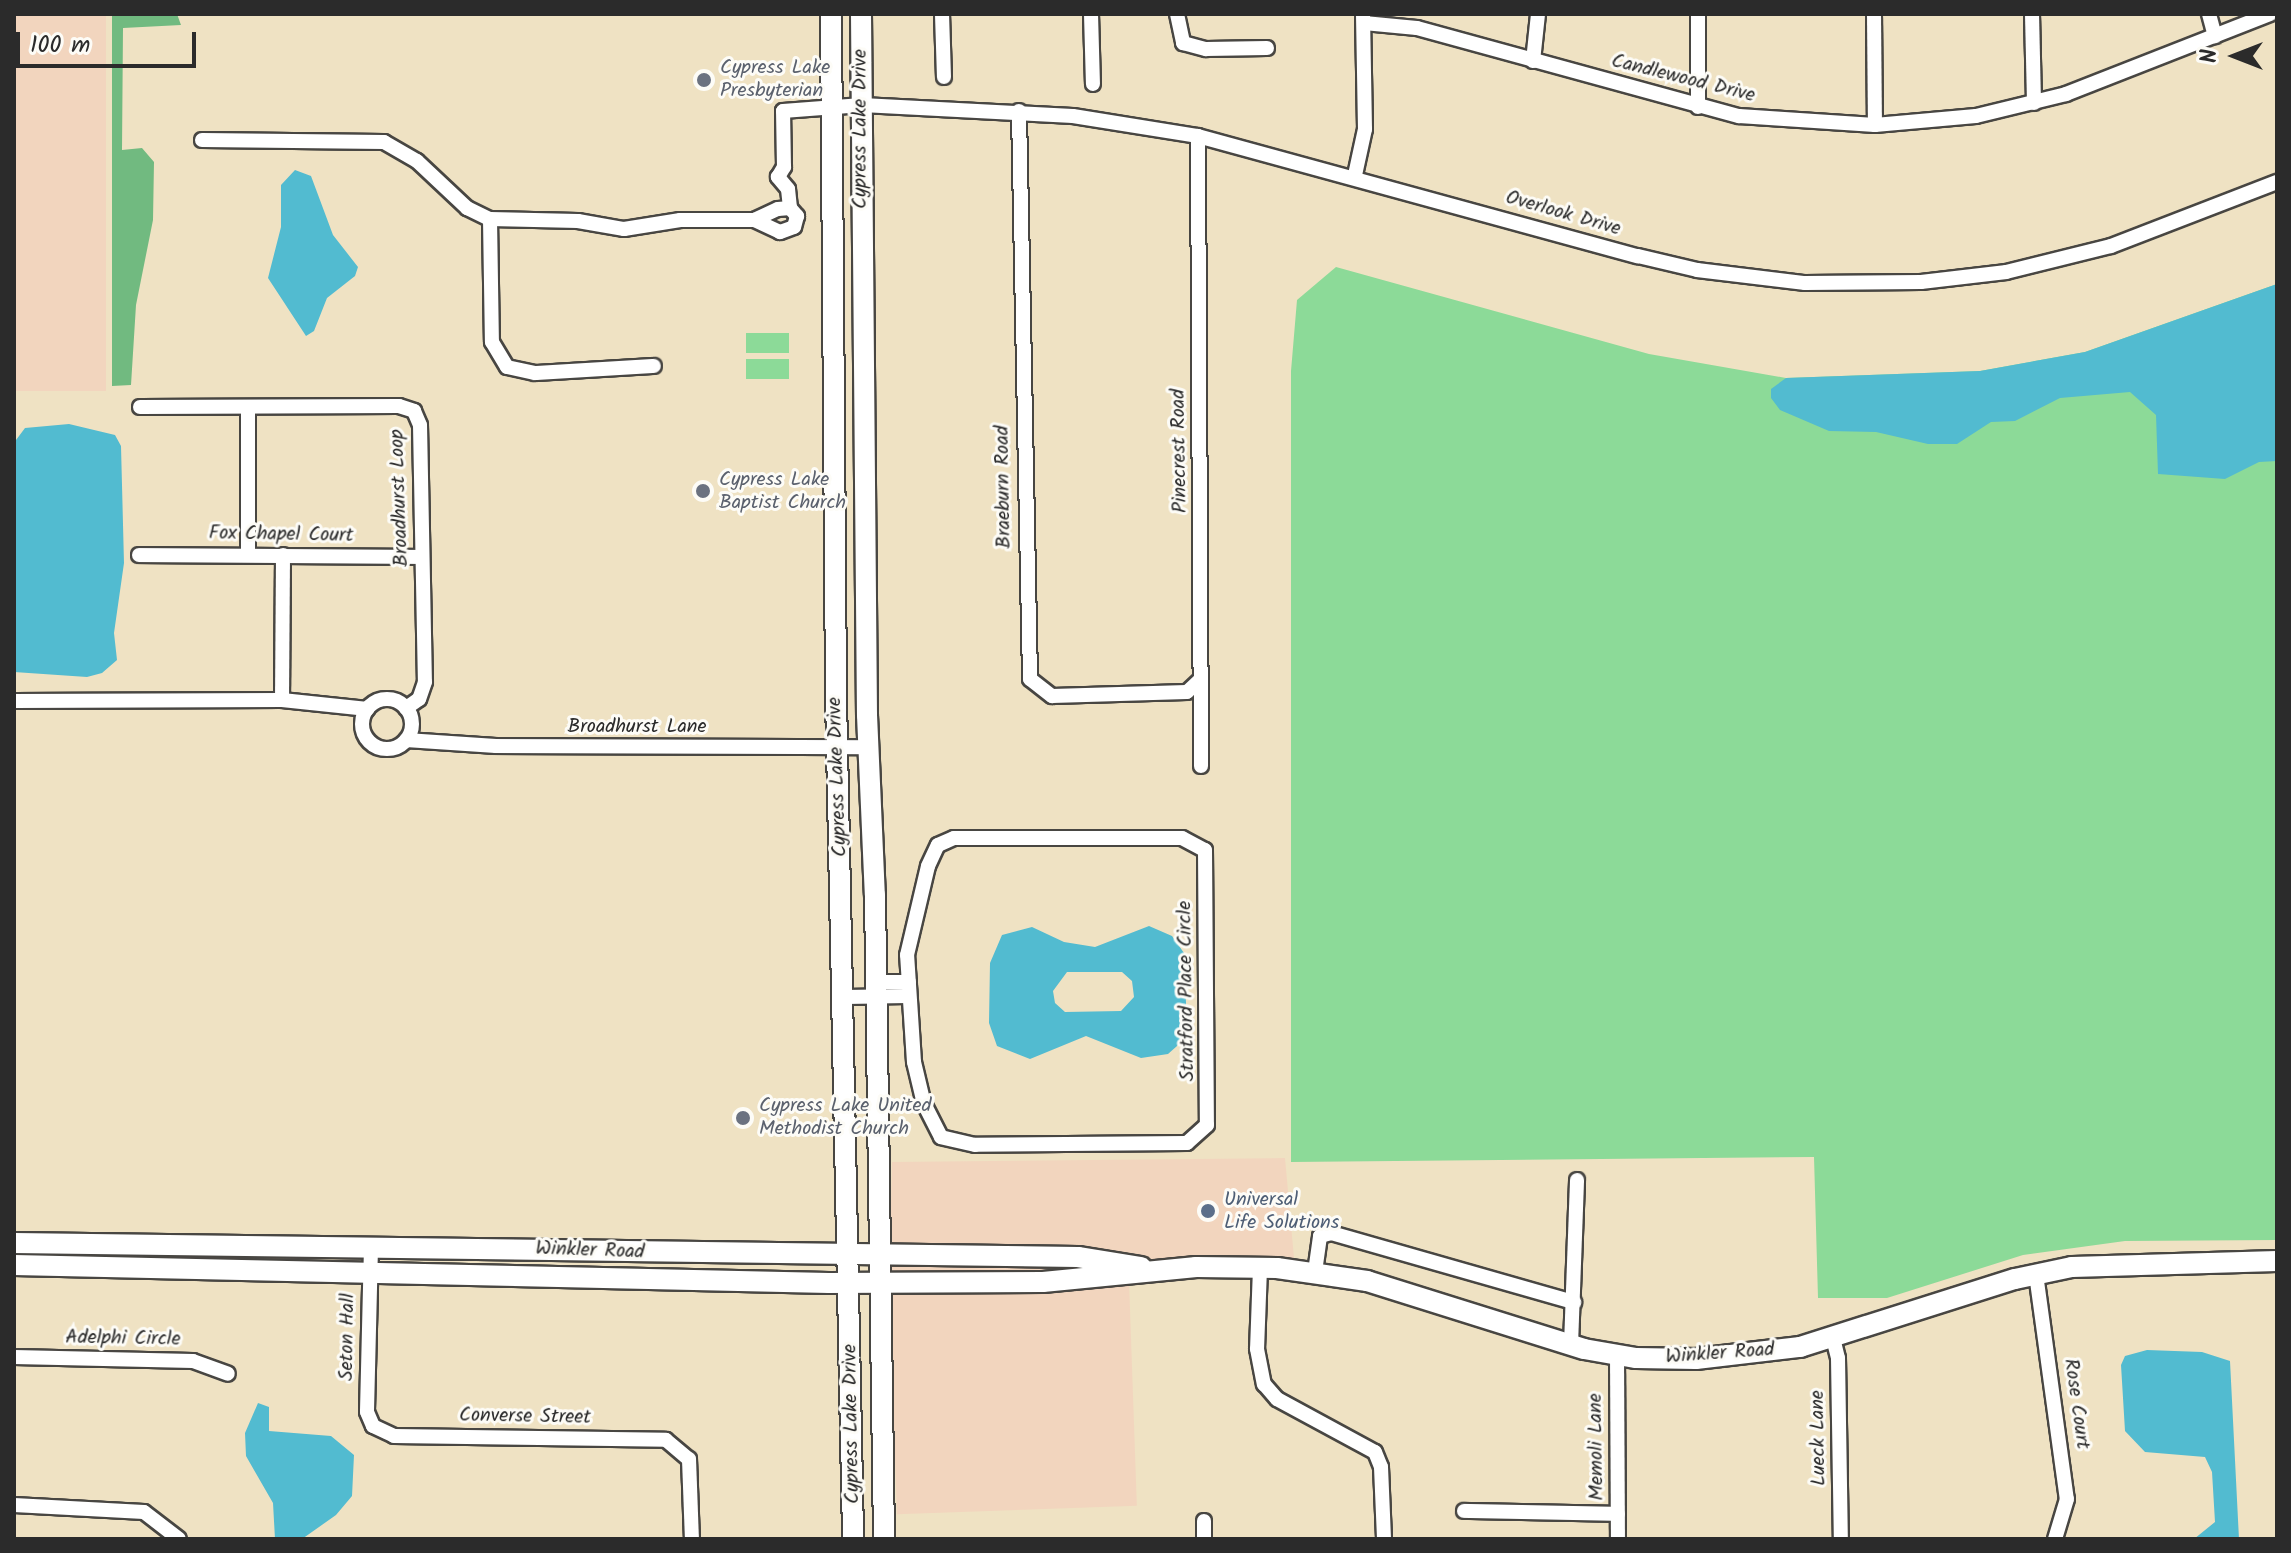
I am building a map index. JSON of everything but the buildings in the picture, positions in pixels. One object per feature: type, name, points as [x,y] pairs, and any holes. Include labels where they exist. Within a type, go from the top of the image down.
[{"type":"street","name":"Cypress Lake Drive","points":[[831,14],[837,748],[845,997],[853,1539]]},
{"type":"street","name":"Cypress Lake Drive","points":[[861,14],[868,747],[876,989],[884,1539]]},
{"type":"street","points":[[942,14],[944,77]]},
{"type":"street","points":[[1091,14],[1093,84]]},
{"type":"street","points":[[1177,14],[1183,43],[1206,49],[1267,48]]},
{"type":"street","points":[[1533,61],[1538,14]]},
{"type":"street","points":[[1698,14],[1698,107]]},
{"type":"street","points":[[1874,14],[1875,125]]},
{"type":"street","points":[[2032,14],[2034,103]]},
{"type":"street","points":[[2209,14],[2215,36]]},
{"type":"street","name":"Candlewood Drive","points":[[1364,18],[1402,24],[1698,107],[1782,121],[1875,125],[1976,116],[2034,103],[2270,14]]},
{"type":"street","points":[[1355,175],[1365,129],[1364,18]]},
{"type":"street","name":"Overlook Drive","points":[[790,208],[788,189],[778,177],[784,167],[783,111],[833,110],[862,105],[1019,111],[1198,136],[1355,175],[1697,270],[1857,284],[1961,278],[2054,262],[2164,228],[2277,182]]},
{"type":"street","name":"Braeburn Road","points":[[1019,111],[1030,679],[1052,696],[1187,692],[1201,679]]},
{"type":"street","name":"Pinecrest Road","points":[[1198,136],[1201,766]]},
{"type":"street","points":[[202,140],[384,142],[417,161],[467,208],[490,219],[578,221],[624,229],[680,220],[754,220],[788,231],[796,223],[790,208],[754,220]]},
{"type":"street","points":[[490,219],[492,342],[507,367],[535,373],[654,366]]},
{"type":"street","name":"Broadhurst Loop","points":[[140,407],[399,406],[414,411],[420,425],[425,682],[419,699],[406,708]]},
{"type":"street","points":[[248,407],[248,554]]},
{"type":"street","points":[[833,422],[864,422]]},
{"type":"street","name":"Fox Chapel Court","points":[[139,555],[422,557]]},
{"type":"street","points":[[282,700],[283,555]]},
{"type":"street","points":[[14,701],[282,700],[368,709],[391,699],[406,708],[412,724],[406,740],[392,748],[369,740],[363,725],[368,709]]},
{"type":"street","name":"Broadhurst Lane","points":[[406,740],[481,746],[868,747]]},
{"type":"street","name":"Stratford Place Circle","points":[[954,838],[1196,842],[1205,850],[1207,1125],[1187,1143],[975,1145],[941,1137],[924,1104],[914,1062],[909,989],[907,955],[928,866],[938,845],[954,838]]},
{"type":"street","points":[[845,997],[876,989],[909,989]]},
{"type":"street","points":[[1571,1345],[1577,1180]]},
{"type":"street","points":[[1315,1272],[1320,1236],[1331,1233],[1574,1302]]},
{"type":"street","name":"Winkler Road","points":[[14,1243],[1078,1257],[1164,1271]]},
{"type":"street","name":"Seton Hall","points":[[371,1247],[367,1412],[373,1426]]},
{"type":"street","points":[[426,1272],[454,1264],[530,1260],[532,1250]]},
{"type":"street","name":"Winkler Road","points":[[14,1265],[850,1282],[1043,1282],[1164,1271],[1260,1268],[1315,1272],[1367,1281],[1571,1345],[1617,1355],[1728,1358],[1833,1338],[2036,1274],[2120,1262],[2277,1261]]},
{"type":"street","points":[[1260,1268],[1257,1349],[1264,1384],[1277,1399],[1375,1452],[1381,1467],[1384,1539]]},
{"type":"street","name":"Rose Court","points":[[2036,1274],[2067,1499],[2055,1539]]},
{"type":"street","name":"Lueck Lane","points":[[1833,1338],[1838,1358],[1841,1539]]},
{"type":"street","name":"Memoli Lane","points":[[1617,1355],[1618,1539]]},
{"type":"street","name":"Adelphi Circle","points":[[14,1357],[193,1361],[228,1374]]},
{"type":"street","name":"Converse Street","points":[[373,1426],[394,1436],[653,1439],[678,1446],[691,1472],[692,1539]]},
{"type":"street","points":[[14,1505],[144,1512],[179,1539]]},
{"type":"street","points":[[1464,1511],[1618,1514]]},
{"type":"street","points":[[1204,1521],[1204,1539]]},
{"type":"shaded area","points":[[14,14],[106,14],[106,391],[14,391]]},
{"type":"shaded area","points":[[1285,1158],[1294,1258],[1183,1263],[890,1249],[892,1162]]},
{"type":"shaded area","points":[[890,1262],[1088,1264],[1096,1272],[889,1276]]},
{"type":"shaded area","points":[[1129,1281],[1137,1506],[897,1514],[889,1289]]},
{"type":"green space","points":[[112,14],[177,14],[181,25],[123,28],[122,150],[142,148],[154,162],[153,220],[136,305],[131,385],[112,386]]},
{"type":"green space","points":[[1336,267],[1649,354],[1786,378],[1980,371],[2085,352],[2277,284],[2277,1240],[2125,1241],[2023,1255],[1887,1298],[1818,1298],[1814,1157],[1291,1162],[1291,371],[1297,300]]},
{"type":"green space","points":[[746,333],[789,333],[789,353],[746,353]]},
{"type":"green space","points":[[746,359],[789,359],[789,379],[746,379]]},
{"type":"water","points":[[295,170],[311,176],[333,235],[358,267],[355,276],[327,298],[314,331],[306,336],[268,278],[281,227],[281,185]]},
{"type":"water","points":[[2277,284],[2277,461],[2259,462],[2225,479],[2158,474],[2156,415],[2130,392],[2060,398],[2015,421],[1991,422],[1957,444],[1928,444],[1876,432],[1829,431],[1780,410],[1771,398],[1771,389],[1786,378],[1980,371],[2085,352]]},
{"type":"water","points":[[69,424],[115,435],[121,446],[124,563],[114,633],[117,660],[102,673],[87,677],[14,672],[16,440],[25,428]]},
{"type":"water","points":[[1149,926],[1172,936],[1184,953],[1187,1028],[1177,1046],[1168,1054],[1141,1058],[1086,1036],[1030,1059],[997,1046],[989,1023],[990,963],[1002,935],[1032,927],[1064,942],[1095,947]],"holes":[[[1067,972],[1122,972],[1132,981],[1134,997],[1121,1011],[1065,1012],[1055,1003],[1053,991]]]},
{"type":"water","points":[[2147,1350],[2202,1352],[2230,1361],[2239,1539],[2194,1539],[2215,1522],[2212,1472],[2205,1457],[2145,1452],[2125,1431],[2121,1365],[2125,1356]]},
{"type":"water","points":[[258,1403],[269,1407],[269,1431],[331,1436],[354,1455],[352,1496],[336,1515],[302,1539],[275,1539],[273,1503],[246,1456],[245,1433]]},
{"type":"place","name":"Cypress Lake Presbyterian","points":[[704,80]]},
{"type":"place","name":"Cypress Lake Baptist Church","points":[[703,491]]},
{"type":"place","name":"Cypress Lake United Methodist Church","points":[[743,1118]]},
{"type":"place","name":"Universal Life Solutions","points":[[1208,1211]]}]
